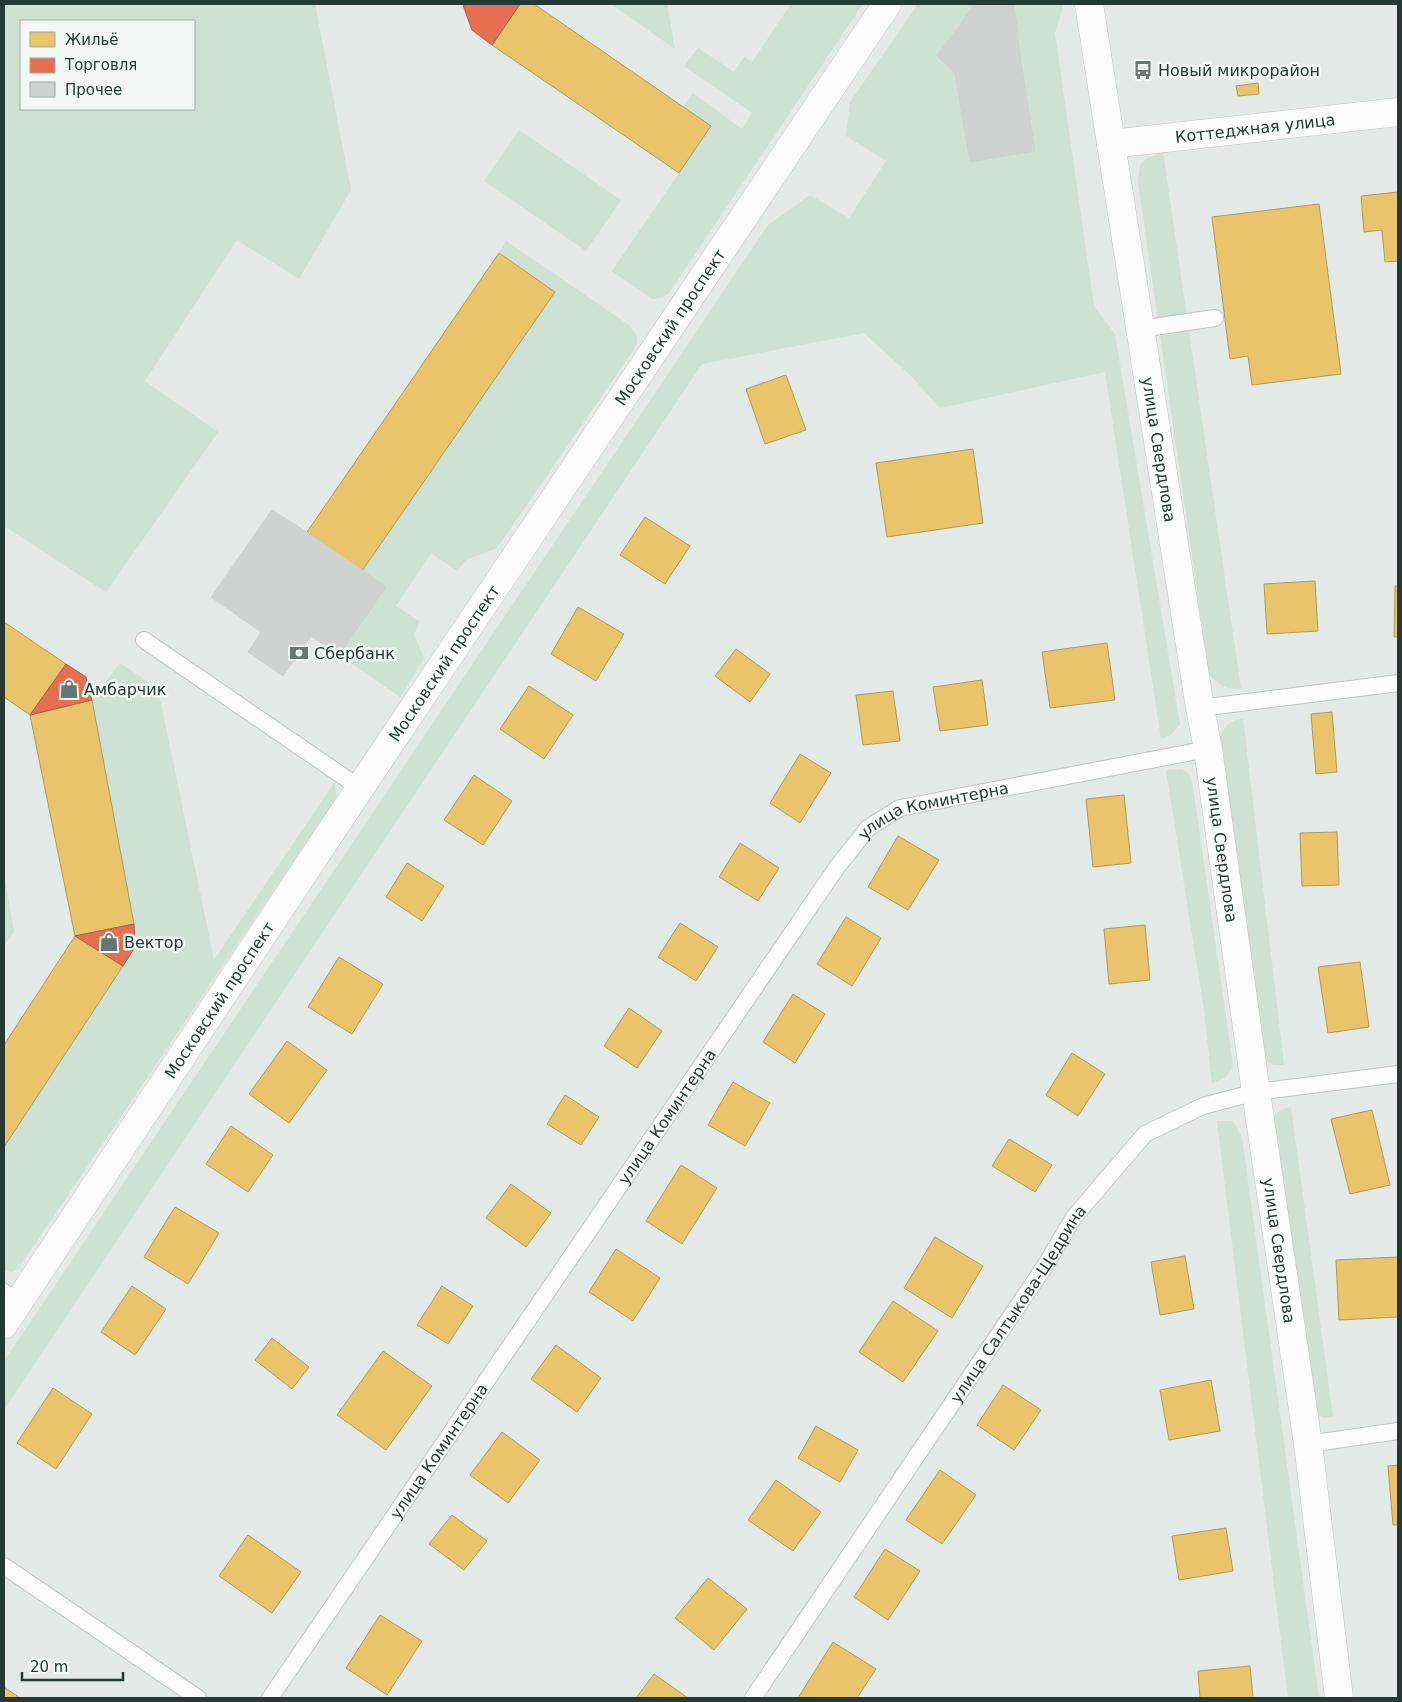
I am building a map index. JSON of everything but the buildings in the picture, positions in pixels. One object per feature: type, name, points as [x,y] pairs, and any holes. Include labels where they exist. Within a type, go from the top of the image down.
[{"type":"street","name":"Московский проспект","points":[[4,1324],[11,1296],[360,788],[887,4]]},
{"type":"street","name":"улица Свердлова","points":[[1089,4],[1208,749],[1308,1444],[1339,1698]]},
{"type":"street","name":"Коттеджная улица","points":[[1111,144],[1398,112]]},
{"type":"lane","points":[[1140,329],[1215,318]]},
{"type":"lane","points":[[144,640],[360,788]]},
{"type":"lane","points":[[1200,708],[1398,683]]},
{"type":"lane","name":"улица Коминтерна","points":[[270,1698],[837,867],[868,828],[900,808],[1208,749]]},
{"type":"lane","name":"улица Салтыкова-Щедрина","points":[[753,1698],[1045,1266],[1074,1217],[1145,1134],[1202,1106],[1256,1092],[1398,1074]]},
{"type":"lane","points":[[1308,1444],[1398,1431]]},
{"type":"lane","points":[[4,1566],[198,1698]]},
{"type":"green space","points":[[4,4],[315,4],[351,190],[299,279],[237,240],[145,381],[218,432],[106,592],[4,526]]},
{"type":"green space","points":[[611,4],[667,4],[675,49]]},
{"type":"green space","points":[[791,4],[863,4],[669,293],[662,298],[652,299],[612,271],[711,126],[683,107],[693,93],[742,129],[752,113],[684,66],[698,48],[734,72],[744,57],[752,62]]},
{"type":"green space","points":[[918,4],[1064,4],[1055,33],[1094,306],[1115,334],[1180,724],[1171,735],[1161,739],[1105,372],[940,408],[911,376],[864,333],[702,364],[4,1410],[4,1361],[768,225],[810,195],[849,218],[886,161],[846,136],[850,102]]},
{"type":"green space","points":[[519,130],[621,200],[586,251],[484,181]]},
{"type":"green space","points":[[1163,152],[1241,689],[1223,686],[1209,674],[1138,182],[1140,165],[1147,158]]},
{"type":"green space","points":[[506,241],[629,325],[637,336],[637,345],[497,548],[466,560],[457,571],[431,553],[396,606],[420,622],[414,634],[424,658],[400,697],[339,655],[386,587],[362,571],[555,292],[499,253]]},
{"type":"green space","points":[[120,663],[156,687],[161,703],[214,960],[334,783],[337,797],[18,1269],[12,1272],[4,1271],[4,1147],[135,947],[134,924],[92,700]]},
{"type":"green space","points":[[1243,718],[1284,1065],[1274,1065],[1264,1059],[1218,744],[1221,733],[1226,726]]},
{"type":"green space","points":[[1182,769],[1189,774],[1193,787],[1233,1066],[1225,1078],[1212,1083],[1204,1010],[1166,770]]},
{"type":"green space","points":[[4,874],[14,932],[4,947]]},
{"type":"green space","points":[[1291,1107],[1333,1417],[1325,1418],[1315,1414],[1270,1125],[1278,1113],[1283,1109]]},
{"type":"green space","points":[[1217,1121],[1233,1121],[1242,1137],[1319,1698],[1288,1698]]},
{"type":"place","name":"Новый микрорайон","points":[[1143,70]]},
{"type":"place","name":"Сбербанк","points":[[299,653]]},
{"type":"place","name":"Амбарчик","points":[[69,689]]},
{"type":"place","name":"Вектор","points":[[109,942]]}]
